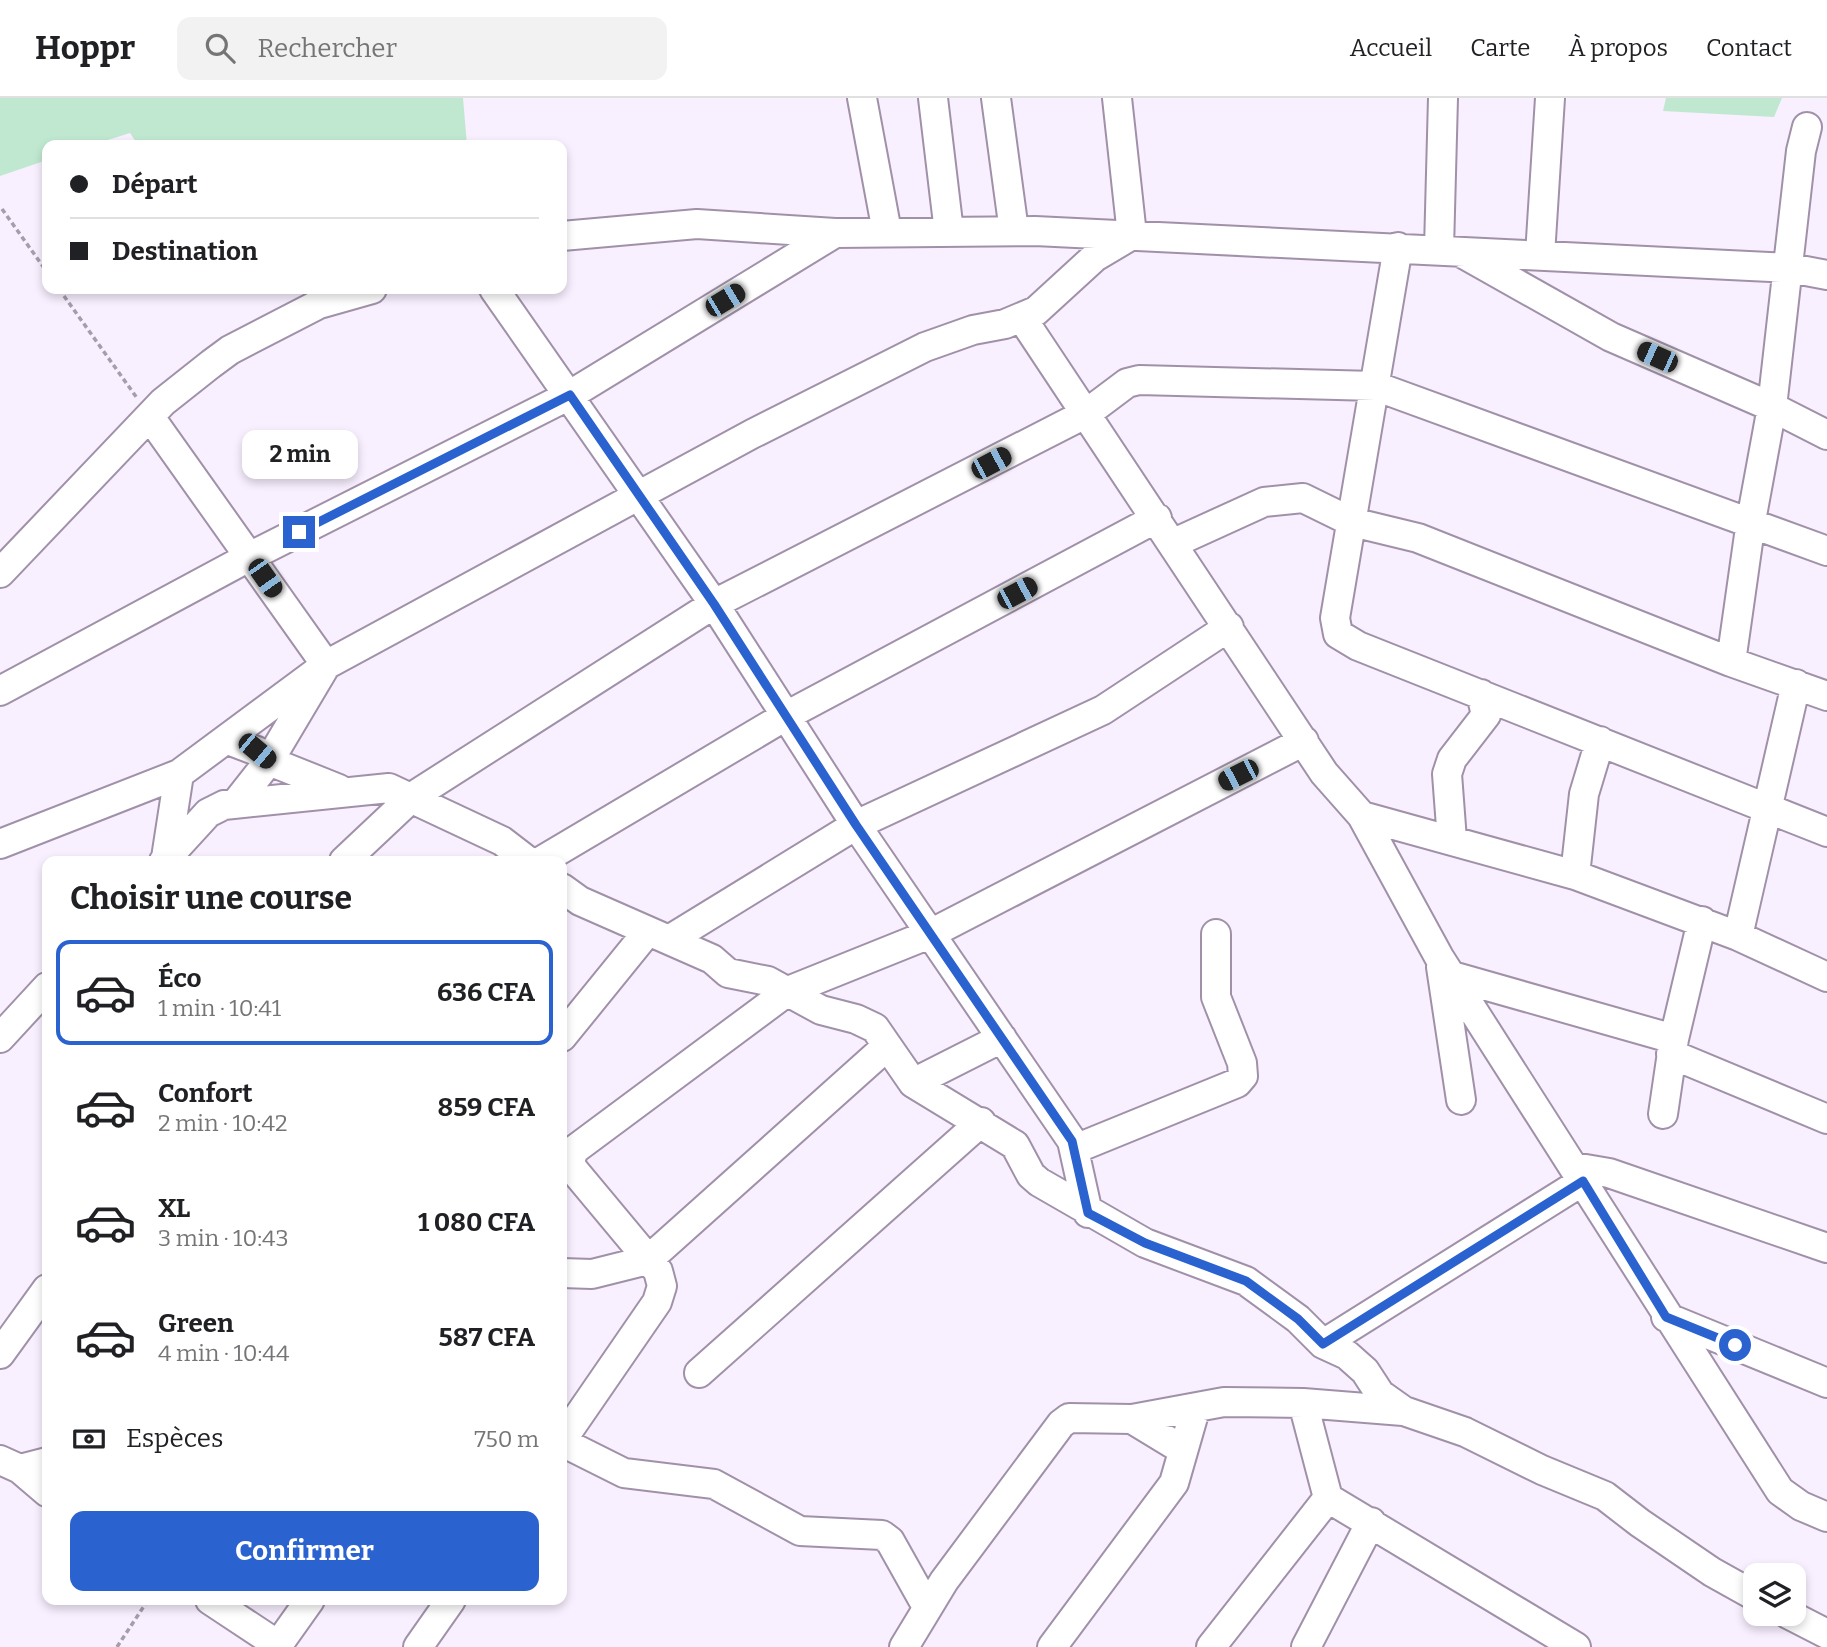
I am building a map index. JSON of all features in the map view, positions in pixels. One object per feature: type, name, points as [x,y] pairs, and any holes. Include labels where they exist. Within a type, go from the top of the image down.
[{"type":"street","points":[[862,98],[887,232]]},
{"type":"street","points":[[933,98],[949,232]]},
{"type":"street","points":[[996,98],[1014,231]]},
{"type":"street","points":[[1117,98],[1132,235]]},
{"type":"street","points":[[1443,98],[1448,250]]},
{"type":"street","points":[[1540,255],[1550,98]]},
{"type":"street","points":[[1731,662],[1751,521],[1772,407],[1790,268],[1801,151],[1807,127]]},
{"type":"street","points":[[567,236],[698,224],[835,233],[1014,231],[1398,247],[1790,268],[1827,275]]},
{"type":"street","points":[[0,691],[249,556],[570,395],[835,233]]},
{"type":"street","points":[[0,844],[179,774],[326,665],[639,498],[752,434],[925,347],[973,330],[1022,318],[1036,311],[1095,257],[1132,235]]},
{"type":"street","points":[[1398,247],[1335,618],[1338,634],[1345,640],[1827,832]]},
{"type":"street","points":[[1448,250],[1611,337],[1772,407],[1827,435]]},
{"type":"street","points":[[498,294],[714,604],[784,717],[1075,1149],[1088,1213]]},
{"type":"street","points":[[0,573],[149,416],[230,350],[317,296]]},
{"type":"street","points":[[1022,318],[1174,543],[1324,773],[1362,816],[1446,966],[1666,1317],[1722,1396],[1780,1492],[1801,1506],[1827,1517]]},
{"type":"street","points":[[349,856],[412,797],[714,604],[1087,413],[1127,383],[1150,378],[1375,387],[1751,521],[1827,551]]},
{"type":"street","points":[[149,416],[326,665]]},
{"type":"street","points":[[1174,543],[1264,502],[1303,498],[1352,522],[1418,538],[1731,662],[1827,696]]},
{"type":"street","points":[[549,856],[784,717],[1157,518]]},
{"type":"street","points":[[567,1032],[658,936],[856,825],[1103,710],[1229,627]]},
{"type":"street","points":[[236,803],[269,761],[326,665]]},
{"type":"street","points":[[1738,936],[1796,684]]},
{"type":"street","points":[[1451,840],[1447,774],[1452,759],[1486,715],[1481,694]]},
{"type":"street","points":[[228,740],[257,751],[269,761],[345,792]]},
{"type":"street","points":[[567,1434],[657,1302],[662,1279],[573,1169],[570,1161],[574,1150],[788,991],[930,934],[1304,741]]},
{"type":"street","points":[[1575,875],[1584,794],[1600,741]]},
{"type":"street","points":[[166,856],[179,774]]},
{"type":"street","points":[[169,856],[208,813],[224,804],[389,788],[502,841],[522,856]]},
{"type":"street","points":[[1362,816],[1575,875],[1702,921],[1827,977]]},
{"type":"street","points":[[567,892],[580,901],[712,959],[728,973],[768,981],[821,1010],[856,1019],[875,1028],[913,1083],[1016,1145],[1031,1175],[1039,1182],[1088,1213],[1145,1243],[1246,1281],[1298,1319],[1323,1344],[1347,1355],[1365,1371],[1380,1394],[1404,1411]]},
{"type":"street","points":[[1663,1114],[1673,1047],[1702,921]]},
{"type":"street","points":[[1075,1149],[1237,1083],[1243,1076],[1242,1063],[1216,997],[1216,934]]},
{"type":"street","points":[[1446,966],[1673,1047],[1827,1119]]},
{"type":"street","points":[[1446,966],[1461,1100]]},
{"type":"street","points":[[0,1038],[42,992]]},
{"type":"street","points":[[913,1083],[1002,1038]]},
{"type":"street","points":[[567,1273],[592,1274],[648,1261],[886,1047]]},
{"type":"street","points":[[699,1373],[981,1122]]},
{"type":"street","points":[[1323,1344],[1578,1174],[1609,1173],[1827,1248]]},
{"type":"street","points":[[0,1354],[42,1296]]},
{"type":"street","points":[[1666,1317],[1827,1383]]},
{"type":"street","points":[[904,1647],[927,1607],[1061,1424],[1078,1415],[1132,1419],[1195,1410],[1224,1402],[1404,1411],[1465,1432],[1542,1470],[1605,1496],[1712,1572],[1743,1589]]},
{"type":"street","points":[[1303,1404],[1328,1498],[1576,1647]]},
{"type":"street","points":[[1052,1647],[1174,1483],[1195,1410]]},
{"type":"street","points":[[1132,1419],[1183,1450]]},
{"type":"street","points":[[567,1444],[624,1473],[713,1484],[800,1531],[882,1535],[890,1541],[927,1607]]},
{"type":"street","points":[[10,1464],[42,1462]]},
{"type":"street","points":[[10,1464],[42,1488]]},
{"type":"street","points":[[1210,1647],[1328,1498]]},
{"type":"street","points":[[1306,1647],[1371,1522]]},
{"type":"street","points":[[218,1605],[278,1645],[306,1605]]},
{"type":"street","points":[[418,1647],[447,1605]]},
{"type":"street","points":[[1806,1623],[1827,1634]]},
{"type":"path","points":[[2,209],[42,265]]},
{"type":"path","points":[[63,294],[149,416]]},
{"type":"path","points":[[117,1647],[145,1605]]},
{"type":"green space","points":[[0,98],[463,98],[467,140],[135,140],[130,133],[108,140],[42,140],[42,162],[0,176]]},
{"type":"green space","points":[[1666,98],[1782,98],[1774,117],[1663,111]]},
{"type":"route","points":[[299,532],[570,395],[714,604],[784,717],[856,825],[1072,1141],[1088,1213],[1145,1243],[1230,1272],[1298,1319],[1323,1344],[1583,1181],[1666,1317],[1735,1345]]}]
